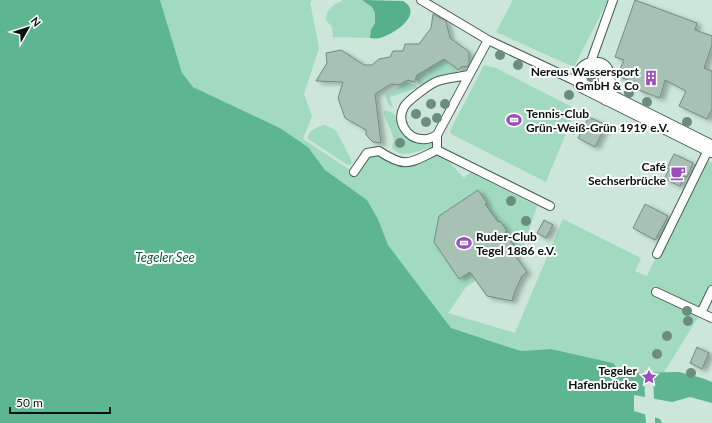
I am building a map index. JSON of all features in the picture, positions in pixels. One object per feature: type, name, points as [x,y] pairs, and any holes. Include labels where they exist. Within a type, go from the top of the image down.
[{"type":"street","points":[[607,97],[607,78],[604,71],[597,66],[589,66],[582,72],[582,84],[607,97],[710,149]]},
{"type":"lane","points":[[421,0],[488,40],[582,84]]},
{"type":"lane","points":[[589,66],[614,0]]},
{"type":"lane","points":[[437,150],[437,135],[488,40]]},
{"type":"lane","points":[[437,135],[429,139],[411,136],[407,132],[402,121],[401,116],[403,108],[408,101],[437,81],[469,75]]},
{"type":"lane","points":[[657,254],[710,149]]},
{"type":"lane","points":[[354,172],[367,153],[379,151],[393,160],[410,163],[437,150]]},
{"type":"lane","points":[[437,150],[550,206]]},
{"type":"lane","points":[[698,311],[712,290]]},
{"type":"lane","points":[[656,292],[712,318]]},
{"type":"shaded area","points":[[160,0],[314,0],[310,2],[319,48],[304,94],[312,116],[303,139],[353,172],[367,153],[379,151],[410,163],[440,152],[464,178],[470,172],[537,206],[522,251],[466,287],[448,313],[515,333],[563,219],[641,258],[635,271],[647,276],[703,159],[712,163],[712,290],[701,313],[664,372],[623,372],[613,363],[551,349],[521,351],[451,328],[388,245],[378,219],[367,200],[325,170],[308,147],[280,128],[193,87],[182,73]]},
{"type":"shaded area","points":[[342,0],[362,0],[372,7],[375,13],[375,23],[371,30],[370,38],[333,37],[332,27],[326,20],[327,12],[335,4]]},
{"type":"shaded area","points":[[362,0],[403,1],[409,6],[411,12],[405,23],[392,33],[379,38],[370,38],[371,30],[375,23],[375,13],[372,7]]},
{"type":"shaded area","points":[[513,0],[608,0],[574,67],[496,32]]},
{"type":"shaded area","points":[[442,57],[459,70],[456,73],[439,76],[425,85],[420,84],[415,79],[417,75],[441,61]]},
{"type":"shaded area","name":"Tennis-Club Grün-Weiß-Grün 1919 e.V.","points":[[484,65],[496,68],[576,109],[546,182],[451,134],[450,131]]},
{"type":"shaded area","points":[[406,82],[416,85],[417,88],[390,97],[393,108],[389,105],[385,97],[386,94]]},
{"type":"shaded area","points":[[385,110],[391,112],[395,116],[398,120],[400,129],[410,140],[424,143],[434,141],[434,146],[406,154],[396,151],[392,147],[393,138],[384,112]]},
{"type":"shaded area","points":[[324,125],[336,131],[352,162],[350,165],[346,164],[308,139],[308,136],[313,130]]},
{"type":"water","name":"Tegeler See","points":[[0,0],[160,0],[182,73],[193,87],[280,128],[308,147],[325,170],[367,200],[378,219],[388,245],[451,328],[521,351],[551,349],[613,363],[622,373],[679,372],[702,378],[712,382],[712,403],[690,397],[672,402],[634,395],[634,411],[660,419],[662,423],[0,423]]},
{"type":"pier","points":[[644,370],[653,370],[654,401],[645,399]]},
{"type":"pier","points":[[645,413],[655,415],[655,423],[646,423]]},
{"type":"building","points":[[635,0],[697,23],[695,30],[712,36],[712,45],[704,68],[712,71],[712,109],[707,119],[679,106],[686,91],[665,80],[660,98],[638,90],[639,84],[617,76],[624,60],[615,57]]},
{"type":"building","points":[[433,14],[446,21],[450,38],[469,52],[469,64],[468,66],[461,67],[459,70],[444,59],[417,75],[414,82],[408,80],[398,85],[391,84],[375,94],[381,143],[373,142],[366,135],[366,130],[345,118],[338,98],[343,82],[316,81],[327,63],[326,53],[341,50],[364,65],[372,65],[379,59],[390,57],[393,51],[403,51],[405,44],[419,44],[431,28]]},
{"type":"building","points":[[589,117],[606,125],[595,147],[578,138]]},
{"type":"building","name":"Café Sechserbrücke","points":[[674,154],[693,163],[687,177],[684,176],[680,186],[664,179],[669,169],[667,168]]},
{"type":"building","points":[[478,190],[487,203],[485,204],[498,222],[500,221],[507,231],[505,232],[517,252],[514,254],[527,272],[522,276],[512,301],[487,296],[470,272],[459,279],[434,242],[439,216]]},
{"type":"building","points":[[645,204],[668,216],[655,240],[633,228]]},
{"type":"building","points":[[544,220],[553,225],[546,238],[537,233]]},
{"type":"building","points":[[697,347],[709,353],[702,369],[690,363]]},
{"type":"place","name":"Nereus Wassersport GmbH & Co","points":[[651,78]]},
{"type":"place","name":"Tennis-Club Grün-Weiß-Grün 1919 e.V.","points":[[514,120]]},
{"type":"place","name":"Café Sechserbrücke","points":[[678,173]]},
{"type":"place","name":"Ruder-Club Tegel 1886 e.V.","points":[[464,243]]},
{"type":"place","name":"Tegeler Hafenbrücke","points":[[649,377]]}]
